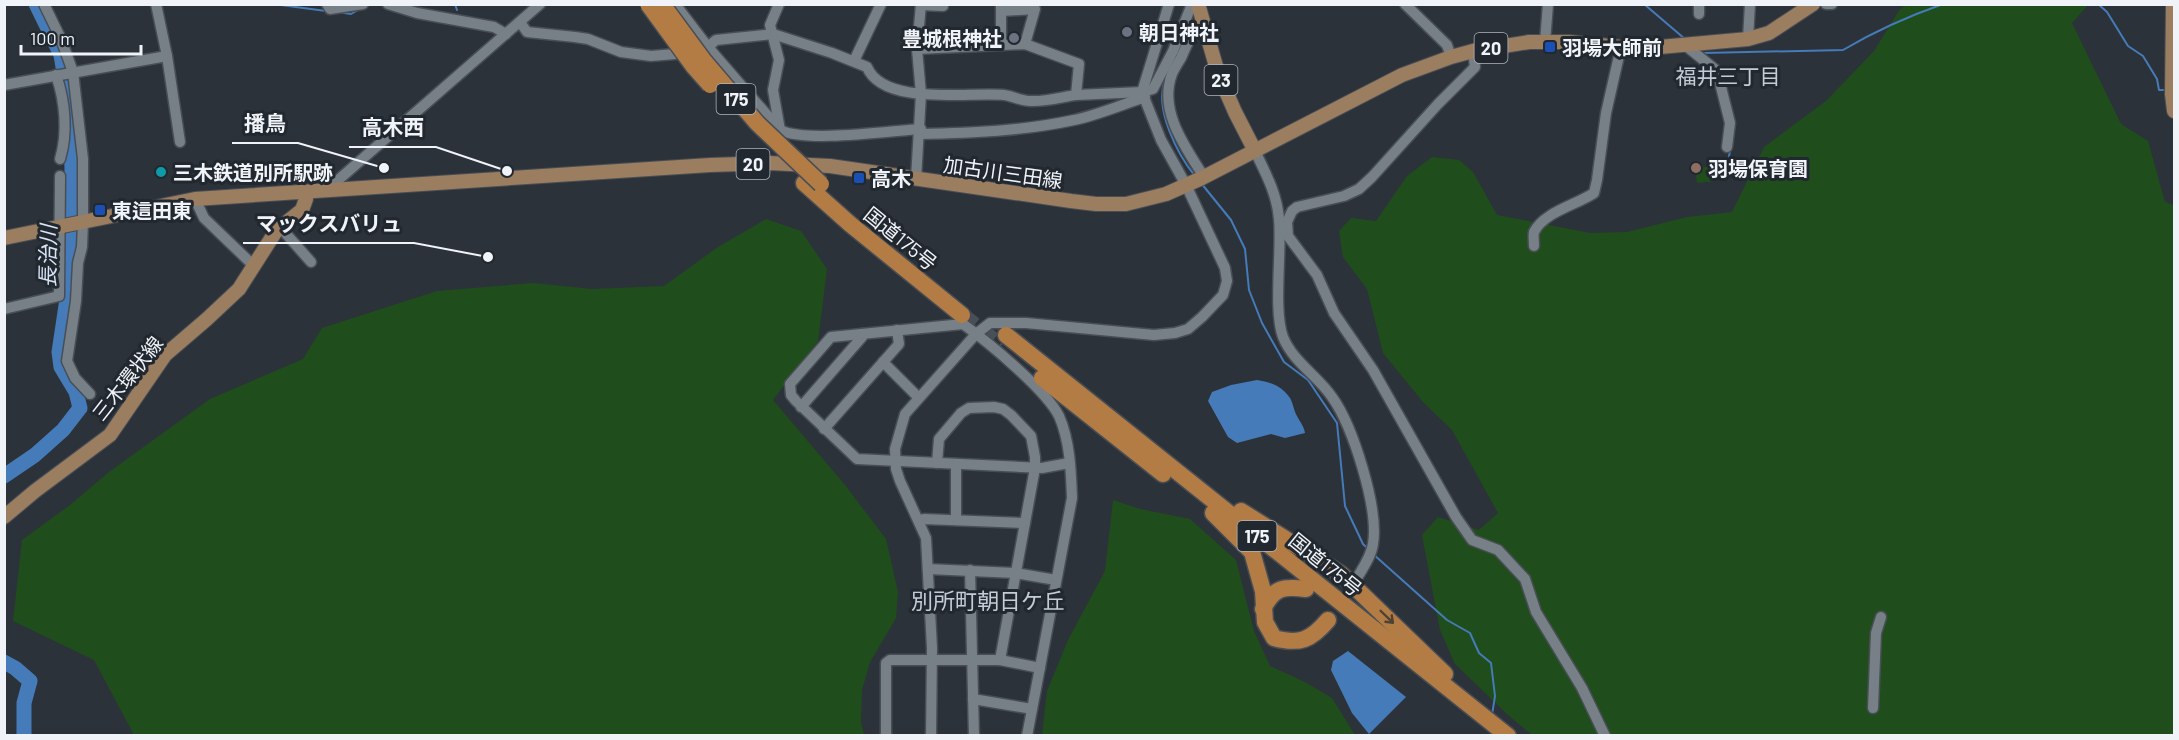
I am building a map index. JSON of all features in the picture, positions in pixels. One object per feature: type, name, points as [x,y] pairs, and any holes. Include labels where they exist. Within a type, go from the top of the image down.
[{"type":"highway","name":"国道175号","points":[[648,4],[694,67],[751,130],[804,183],[850,224],[968,312],[821,184],[757,123],[704,61],[662,4]]},
{"type":"highway","name":"国道175号","points":[[1004,340],[1184,477],[1500,733],[1306,589],[1004,340]]},
{"type":"highway","points":[[1184,477],[1203,484],[1225,501],[1341,574],[1349,590],[1479,705],[1500,733]]},
{"type":"highway","points":[[1212,512],[1252,552],[1263,591],[1265,622],[1274,638],[1288,642],[1304,641],[1328,620]]},
{"type":"highway","points":[[1263,609],[1268,599],[1287,586],[1306,589]]},
{"type":"main road","name":"23","points":[[1198,4],[1218,73],[1234,112],[1255,151]]},
{"type":"main road","name":"加古川三田線","points":[[4,238],[195,199],[710,165],[830,166],[1096,204],[1126,204],[1151,199],[1197,180],[1402,75],[1451,57],[1510,44],[1545,42],[1621,47],[1685,45],[1748,39],[1769,33],[1814,4]]},
{"type":"main road","points":[[2173,4],[2174,104]]},
{"type":"main road","name":"三木環状線","points":[[4,517],[110,435],[165,355],[231,297],[255,266],[276,231],[302,210],[306,192]]},
{"type":"street","points":[[44,4],[61,39],[73,72],[82,159],[83,222],[76,301],[67,361],[75,378],[90,394]]},
{"type":"street","points":[[156,4],[167,56],[180,142]]},
{"type":"street","points":[[327,4],[330,9],[363,4]]},
{"type":"street","points":[[388,4],[417,13],[494,27],[506,34]]},
{"type":"street","points":[[335,191],[337,181],[540,4]]},
{"type":"street","points":[[675,4],[780,130],[789,134],[835,135],[920,131],[989,132],[1076,120],[1143,95],[1153,89],[1173,51],[1191,4]]},
{"type":"street","points":[[779,4],[770,25],[779,60],[773,90],[782,151]]},
{"type":"street","points":[[854,61],[881,4]]},
{"type":"street","points":[[1169,4],[1143,95],[1161,140],[1197,180]]},
{"type":"street","points":[[1404,4],[1447,45],[1451,57]]},
{"type":"street","points":[[1545,42],[1548,4]]},
{"type":"street","points":[[1748,39],[1750,4]]},
{"type":"street","points":[[1826,4],[1832,4]]},
{"type":"street","points":[[916,179],[921,94],[917,49],[921,5],[943,6]]},
{"type":"street","points":[[1001,45],[1001,8],[1035,9],[1025,44]]},
{"type":"street","points":[[520,22],[527,32],[588,39],[621,52],[651,56],[675,54],[700,46],[708,46],[716,40],[773,34],[854,61],[867,67],[870,76],[899,91],[921,94],[1003,95],[1030,101],[1076,95],[1143,95]]},
{"type":"street","points":[[931,735],[932,660],[926,538],[900,481],[895,449],[905,414],[976,334],[990,323],[1026,323],[1154,335],[1175,333],[1188,329],[1223,295],[1227,281],[1225,268],[1197,180],[1178,134],[1169,97],[1171,76],[1192,34],[1205,27]]},
{"type":"street","points":[[917,49],[1025,44],[1079,64],[1076,95]]},
{"type":"street","points":[[1685,45],[1718,71],[1730,123],[1726,147]]},
{"type":"street","points":[[1534,246],[1533,234],[1539,225],[1594,193],[1606,113],[1621,47]]},
{"type":"street","points":[[1473,51],[1475,67],[1372,177],[1359,189],[1344,196],[1298,207],[1292,211],[1287,222],[1287,233],[1294,246],[1317,274],[1334,313],[1373,370],[1456,517],[1472,540],[1498,549],[1525,579],[1536,612],[1582,688],[1605,735]]},
{"type":"street","points":[[4,85],[167,56]]},
{"type":"street","points":[[56,75],[61,89],[65,135],[60,159]]},
{"type":"street","points":[[1255,151],[1274,189],[1279,218],[1279,313],[1283,336],[1292,353],[1331,395],[1346,418],[1358,452],[1374,518],[1373,545],[1368,559],[1349,590]]},
{"type":"street","points":[[4,309],[59,296],[60,176]]},
{"type":"street","points":[[195,199],[204,218],[255,266]]},
{"type":"street","points":[[280,227],[311,262]]},
{"type":"street","points":[[1280,248],[1290,249],[1294,246]]},
{"type":"street","points":[[1027,735],[1072,498],[1069,463],[1065,432],[1058,414],[1043,395],[963,324],[831,337],[790,384],[791,395],[801,407],[853,458],[1035,468],[1069,463]]},
{"type":"street","points":[[824,429],[899,344],[897,330]]},
{"type":"street","points":[[801,407],[862,337],[862,334]]},
{"type":"street","points":[[883,362],[918,398]]},
{"type":"street","points":[[937,463],[939,439],[961,413],[969,408],[994,407],[1011,415],[1031,436],[1035,468],[1000,660]]},
{"type":"street","points":[[956,464],[956,520]]},
{"type":"street","points":[[919,521],[924,519],[1025,523]]},
{"type":"street","points":[[928,569],[1015,573],[1056,580]]},
{"type":"street","points":[[970,570],[974,735]]},
{"type":"street","points":[[1873,708],[1876,633],[1881,617]]},
{"type":"street","points":[[886,735],[886,663],[890,660],[1000,660],[1040,668]]},
{"type":"street","points":[[973,699],[1032,709]]},
{"type":"green space","points":[[1907,5],[2088,5],[2072,23],[2121,124],[2148,141],[2165,202],[2174,205],[2174,735],[1532,735],[1455,664],[1440,630],[1422,535],[1438,517],[1479,530],[1498,513],[1452,430],[1423,402],[1383,353],[1367,289],[1343,257],[1339,231],[1351,218],[1376,221],[1407,176],[1432,157],[1459,160],[1473,172],[1497,215],[1590,233],[1627,232],[1687,217],[1732,212],[1764,147],[1826,101],[1874,51],[1900,9]]},
{"type":"green space","points":[[1716,166],[1717,181],[1697,183],[1695,168]]},
{"type":"green space","points":[[766,219],[801,231],[827,269],[818,341],[773,400],[845,485],[886,539],[898,592],[896,618],[870,662],[862,690],[861,722],[864,735],[134,735],[94,660],[13,621],[22,540],[70,505],[109,472],[210,399],[303,359],[322,328],[437,291],[533,283],[592,289],[664,286],[718,247]]},
{"type":"green space","points":[[1113,500],[1140,509],[1190,519],[1236,560],[1254,631],[1270,666],[1305,682],[1332,698],[1355,735],[1042,735],[1047,691],[1068,640],[1105,571]]},
{"type":"water","points":[[1257,380],[1275,385],[1287,394],[1305,433],[1285,438],[1271,434],[1237,443],[1228,437],[1208,401],[1212,392],[1231,385]]},
{"type":"water","points":[[1348,651],[1406,697],[1369,734],[1352,713],[1331,670],[1333,661]]},
{"type":"waterway","name":"長治川","points":[[4,476],[35,455],[63,430],[80,408],[76,392],[61,367],[59,352],[68,292],[72,169],[70,109],[61,55],[36,4]]},
{"type":"waterway","points":[[273,4],[326,11]]},
{"type":"waterway","points":[[455,4],[457,10]]},
{"type":"waterway","points":[[1644,4],[1685,39]]},
{"type":"waterway","points":[[1703,53],[1843,50],[1892,24],[1943,4]]},
{"type":"waterway","points":[[2098,4],[2107,12],[2128,46],[2143,56],[2157,79],[2159,90],[2163,90]]},
{"type":"waterway","points":[[338,12],[351,14],[358,10]]},
{"type":"waterway","points":[[1165,80],[1162,91],[1163,104],[1169,130],[1181,156],[1195,176]]},
{"type":"waterway","points":[[1727,167],[1730,151]]},
{"type":"waterway","points":[[1201,183],[1231,220],[1245,249],[1249,290],[1262,323],[1284,362],[1308,380],[1337,423],[1345,506],[1363,544],[1369,550]]},
{"type":"waterway","points":[[1373,554],[1447,620],[1470,633],[1479,653],[1491,663],[1495,696],[1492,715]]},
{"type":"waterway","name":"長治川","points":[[4,662],[30,681],[24,703],[24,736]]},
{"type":"tunnel","points":[[962,315],[1001,346]]},
{"type":"place","name":"朝日神社","points":[[1127,32]]},
{"type":"place","name":"豊城根神社","points":[[1014,38]]},
{"type":"place","name":"羽場大師前","points":[[1550,47]]},
{"type":"place","name":"播鳥","points":[[384,168]]},
{"type":"place","name":"羽場保育園","points":[[1696,168]]},
{"type":"place","name":"高木西","points":[[507,171]]},
{"type":"place","name":"三木鉄道別所駅跡","points":[[161,172]]},
{"type":"place","name":"高木","points":[[859,178]]},
{"type":"place","name":"東這田東","points":[[100,210]]},
{"type":"place","name":"マックスバリュ","points":[[488,257]]},
{"type":"district","name":"福井三丁目","points":[[1728,75]]},
{"type":"district","name":"別所町朝日ケ丘","points":[[988,600]]}]
